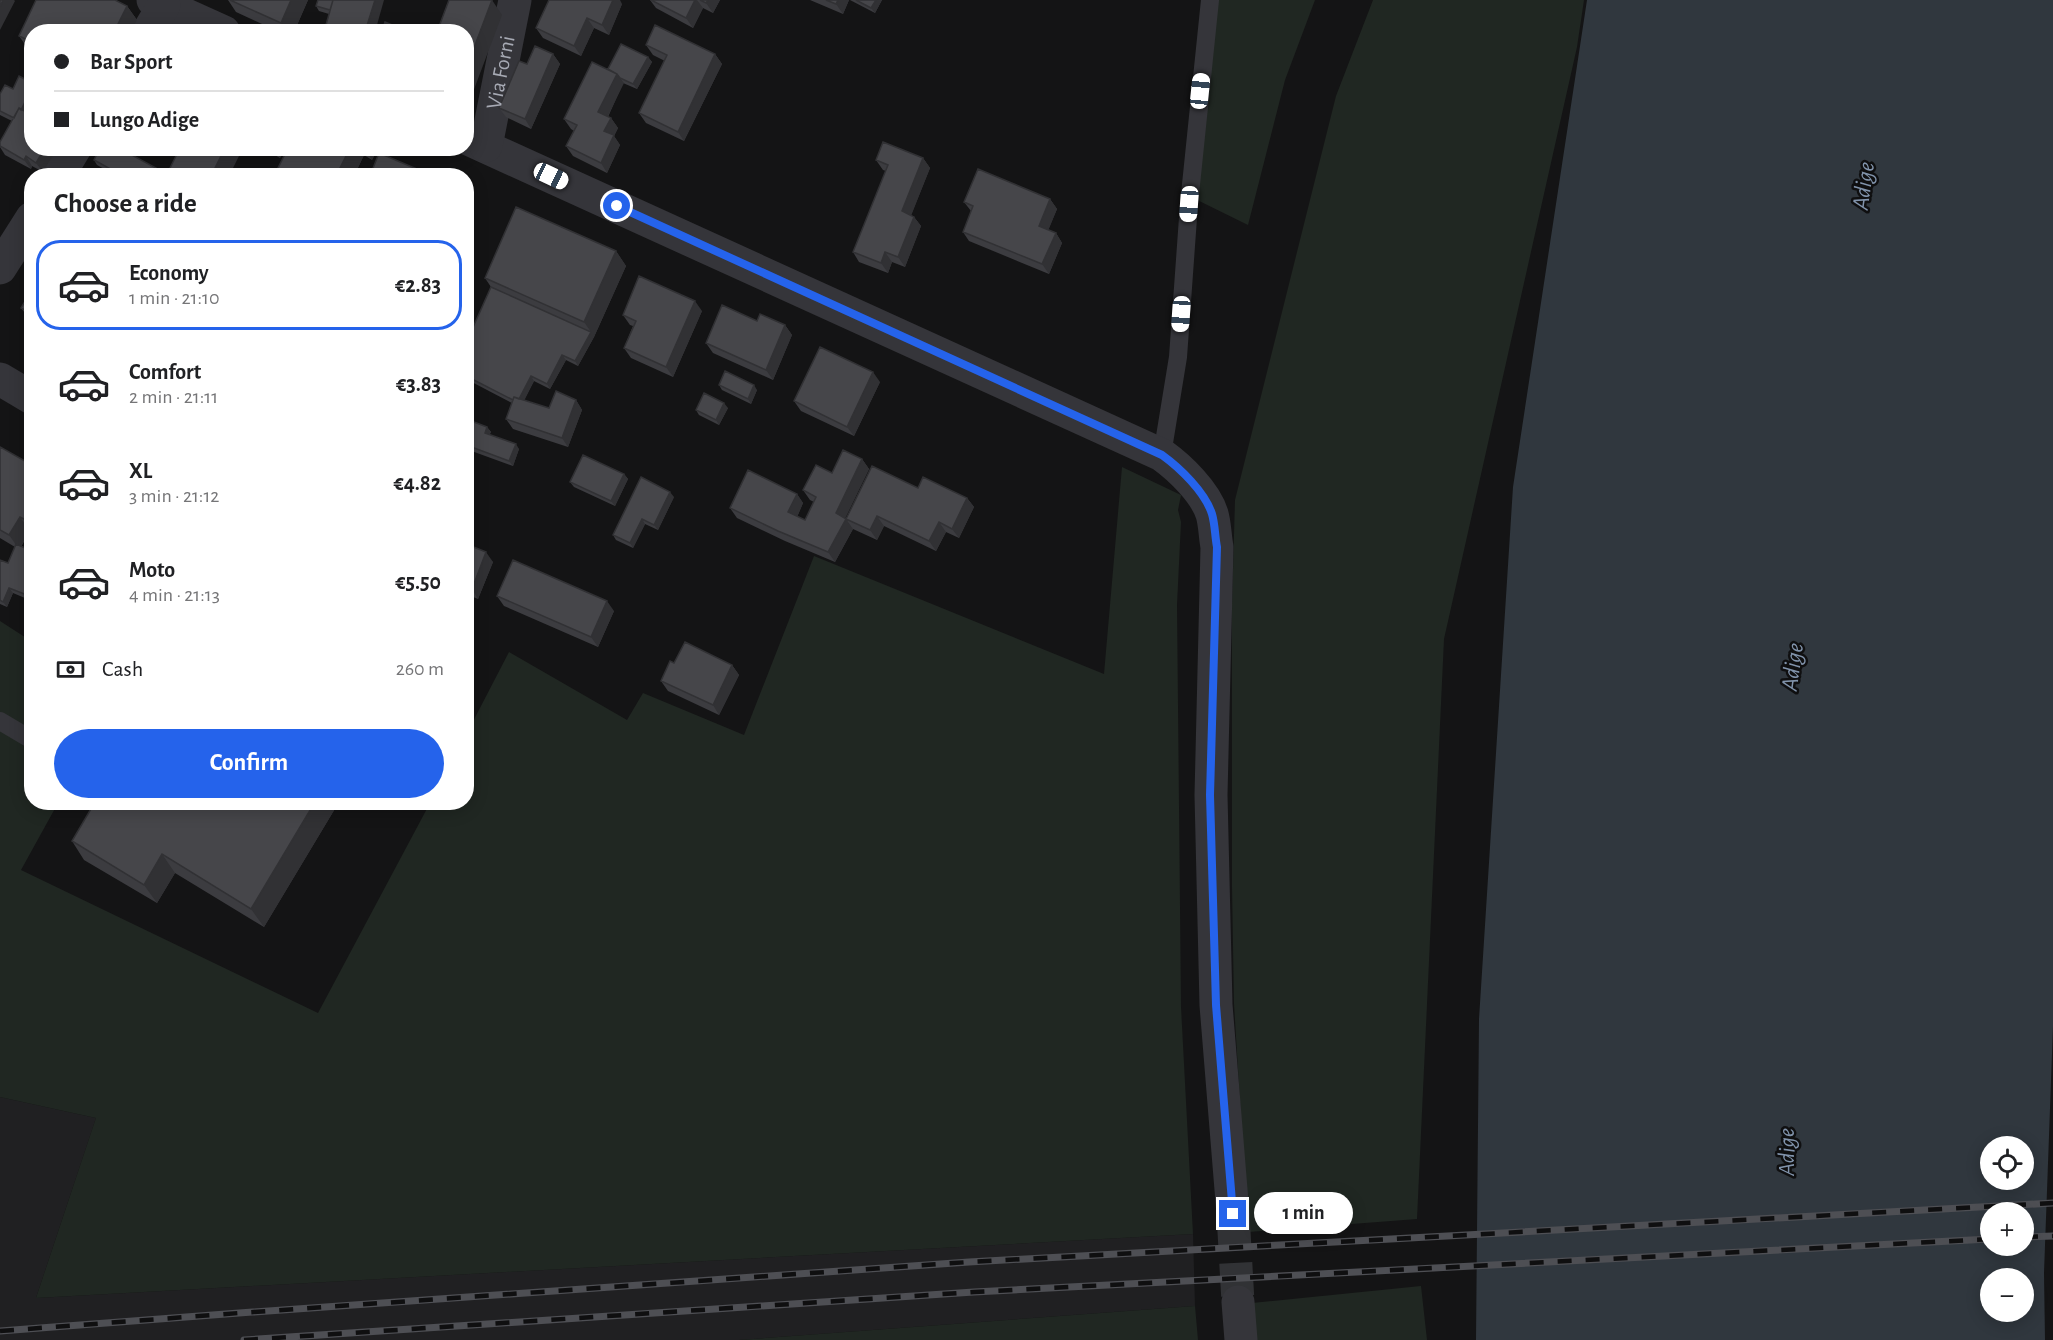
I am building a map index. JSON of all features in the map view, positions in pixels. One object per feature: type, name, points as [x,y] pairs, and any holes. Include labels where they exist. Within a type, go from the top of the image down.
[{"type":"street","name":"Via Forni","points":[[476,142],[515,0]]},
{"type":"street","points":[[155,12],[196,24]]},
{"type":"street","points":[[476,142],[1162,455],[1180,467],[1194,484],[1212,513],[1217,547],[1210,795],[1216,1005],[1233,1214]]},
{"type":"street","points":[[0,268],[24,230]]},
{"type":"street","points":[[0,379],[24,393]]},
{"type":"street","points":[[1238,1302],[1241,1340]]},
{"type":"lane","points":[[1162,455],[1178,357],[1189,204],[1210,0]]},
{"type":"lane","points":[[0,721],[24,735]]},
{"type":"shaded area","points":[[1211,0],[1315,0],[1285,80],[1248,225],[1185,194]]},
{"type":"shaded area","points":[[1373,0],[1584,0],[1577,47],[1444,639],[1417,1219],[1248,1232],[1234,1004],[1232,605],[1235,500],[1336,96]]},
{"type":"shaded area","points":[[1122,467],[1181,495],[1178,510],[1181,522],[1177,605],[1181,1007],[1193,1234],[36,1298],[96,1118],[0,1097],[0,621],[24,636],[24,810],[54,810],[21,870],[318,1013],[426,810],[474,810],[474,720],[509,652],[627,720],[643,693],[744,735],[814,556],[1104,674]]},
{"type":"shaded area","points":[[0,1097],[96,1118],[36,1298],[1193,1234],[1195,1306],[739,1340],[0,1340]]},
{"type":"shaded area","points":[[1421,1286],[1427,1340],[1254,1340],[1252,1303]]},
{"type":"shaded area","points":[[1195,1306],[1198,1340],[739,1340]]},
{"type":"water","name":"Adige","points":[[1587,0],[2053,0],[2053,1026],[2044,1273],[2045,1340],[1476,1340],[1479,1019],[1513,487]]},
{"type":"building","points":[[36,0],[115,0],[127,6],[118,24],[25,24]]},
{"type":"building","points":[[230,0],[291,0],[281,23]]},
{"type":"building","points":[[318,0],[333,0],[330,10],[316,6]]},
{"type":"building","points":[[333,0],[375,0],[368,24],[326,24]]},
{"type":"building","points":[[449,0],[492,0],[474,48],[474,24],[440,24]]},
{"type":"building","points":[[549,0],[613,0],[602,25],[587,18],[574,46],[536,28]]},
{"type":"building","points":[[651,0],[695,0],[686,18]]},
{"type":"building","points":[[826,0],[838,0],[836,4]]},
{"type":"building","points":[[856,0],[876,0],[871,8]]},
{"type":"building","points":[[24,25],[24,38],[19,36]]},
{"type":"building","points":[[655,25],[715,54],[678,132],[639,113],[667,55],[646,45]]},
{"type":"building","points":[[621,44],[648,57],[633,84],[608,69]]},
{"type":"building","points":[[535,46],[553,54],[525,119],[499,108],[519,61],[527,64]]},
{"type":"building","points":[[592,62],[617,74],[598,112],[611,118],[604,131],[614,135],[601,163],[566,146],[577,125],[564,119]]},
{"type":"building","points":[[19,76],[24,79],[24,104],[14,118],[0,111],[0,94],[5,85],[13,89]]},
{"type":"building","points":[[19,108],[24,111],[24,156],[26,156],[24,160],[0,146]]},
{"type":"building","points":[[883,142],[923,158],[902,211],[914,217],[898,257],[885,252],[881,263],[853,252],[888,165],[876,160]]},
{"type":"building","points":[[26,156],[40,156],[36,163]]},
{"type":"building","points":[[96,156],[134,156],[156,168],[108,168],[94,160]]},
{"type":"building","points":[[176,156],[221,156],[215,168],[170,168]]},
{"type":"building","points":[[284,156],[346,156],[340,168],[278,168]]},
{"type":"building","points":[[378,156],[386,156],[414,168],[373,168]]},
{"type":"building","points":[[978,169],[1050,199],[1039,226],[1056,233],[1042,264],[963,232],[973,206],[964,202]]},
{"type":"building","points":[[516,207],[616,251],[584,322],[485,278]]},
{"type":"building","points":[[639,276],[695,301],[666,367],[624,348],[636,321],[623,315]]},
{"type":"building","points":[[491,287],[591,332],[575,361],[562,355],[547,384],[531,376],[519,399],[514,397],[513,400],[474,380],[474,325]]},
{"type":"building","points":[[722,305],[757,321],[760,314],[785,325],[766,370],[706,343]]},
{"type":"building","points":[[820,347],[873,372],[847,427],[794,401]]},
{"type":"building","points":[[725,371],[754,385],[748,399],[719,385]]},
{"type":"building","points":[[556,391],[576,400],[562,438],[506,419],[514,397],[549,408]]},
{"type":"building","points":[[704,393],[724,403],[716,420],[696,410]]},
{"type":"building","points":[[474,422],[487,427],[485,433],[516,444],[509,461],[474,448]]},
{"type":"building","points":[[0,447],[24,460],[24,519],[20,517],[9,535],[0,530]]},
{"type":"building","points":[[843,450],[862,459],[836,513],[846,519],[828,552],[730,508],[748,470],[797,494],[788,512],[805,520],[816,497],[803,490],[816,465],[832,473]]},
{"type":"building","points":[[583,455],[624,474],[611,501],[570,482]]},
{"type":"building","points":[[872,466],[918,488],[923,477],[967,498],[952,529],[939,522],[929,541],[877,516],[870,530],[846,519]]},
{"type":"building","points":[[641,477],[670,492],[654,525],[642,519],[630,543],[613,535]]},
{"type":"building","points":[[16,544],[24,548],[24,594],[9,588],[3,602],[0,600],[0,560],[8,563]]},
{"type":"building","points":[[474,547],[486,552],[474,584]]},
{"type":"building","points":[[513,560],[607,601],[591,637],[497,596]]},
{"type":"building","points":[[685,642],[732,665],[713,705],[661,681],[670,661],[674,663]]},
{"type":"building","points":[[90,810],[310,810],[251,909],[162,854],[144,885],[72,841]]},
{"type":"tunnel","points":[[1233,1214],[1238,1302]]},
{"type":"railway","points":[[0,1331],[969,1262],[2053,1203]]},
{"type":"railway","points":[[2034,1237],[2053,1236]]},
{"type":"railway","points":[[244,1340],[974,1292],[1980,1240]]},
{"type":"route","points":[[617,206],[1162,455],[1180,467],[1212,513],[1217,547],[1210,795],[1216,1005],[1233,1214]]}]
